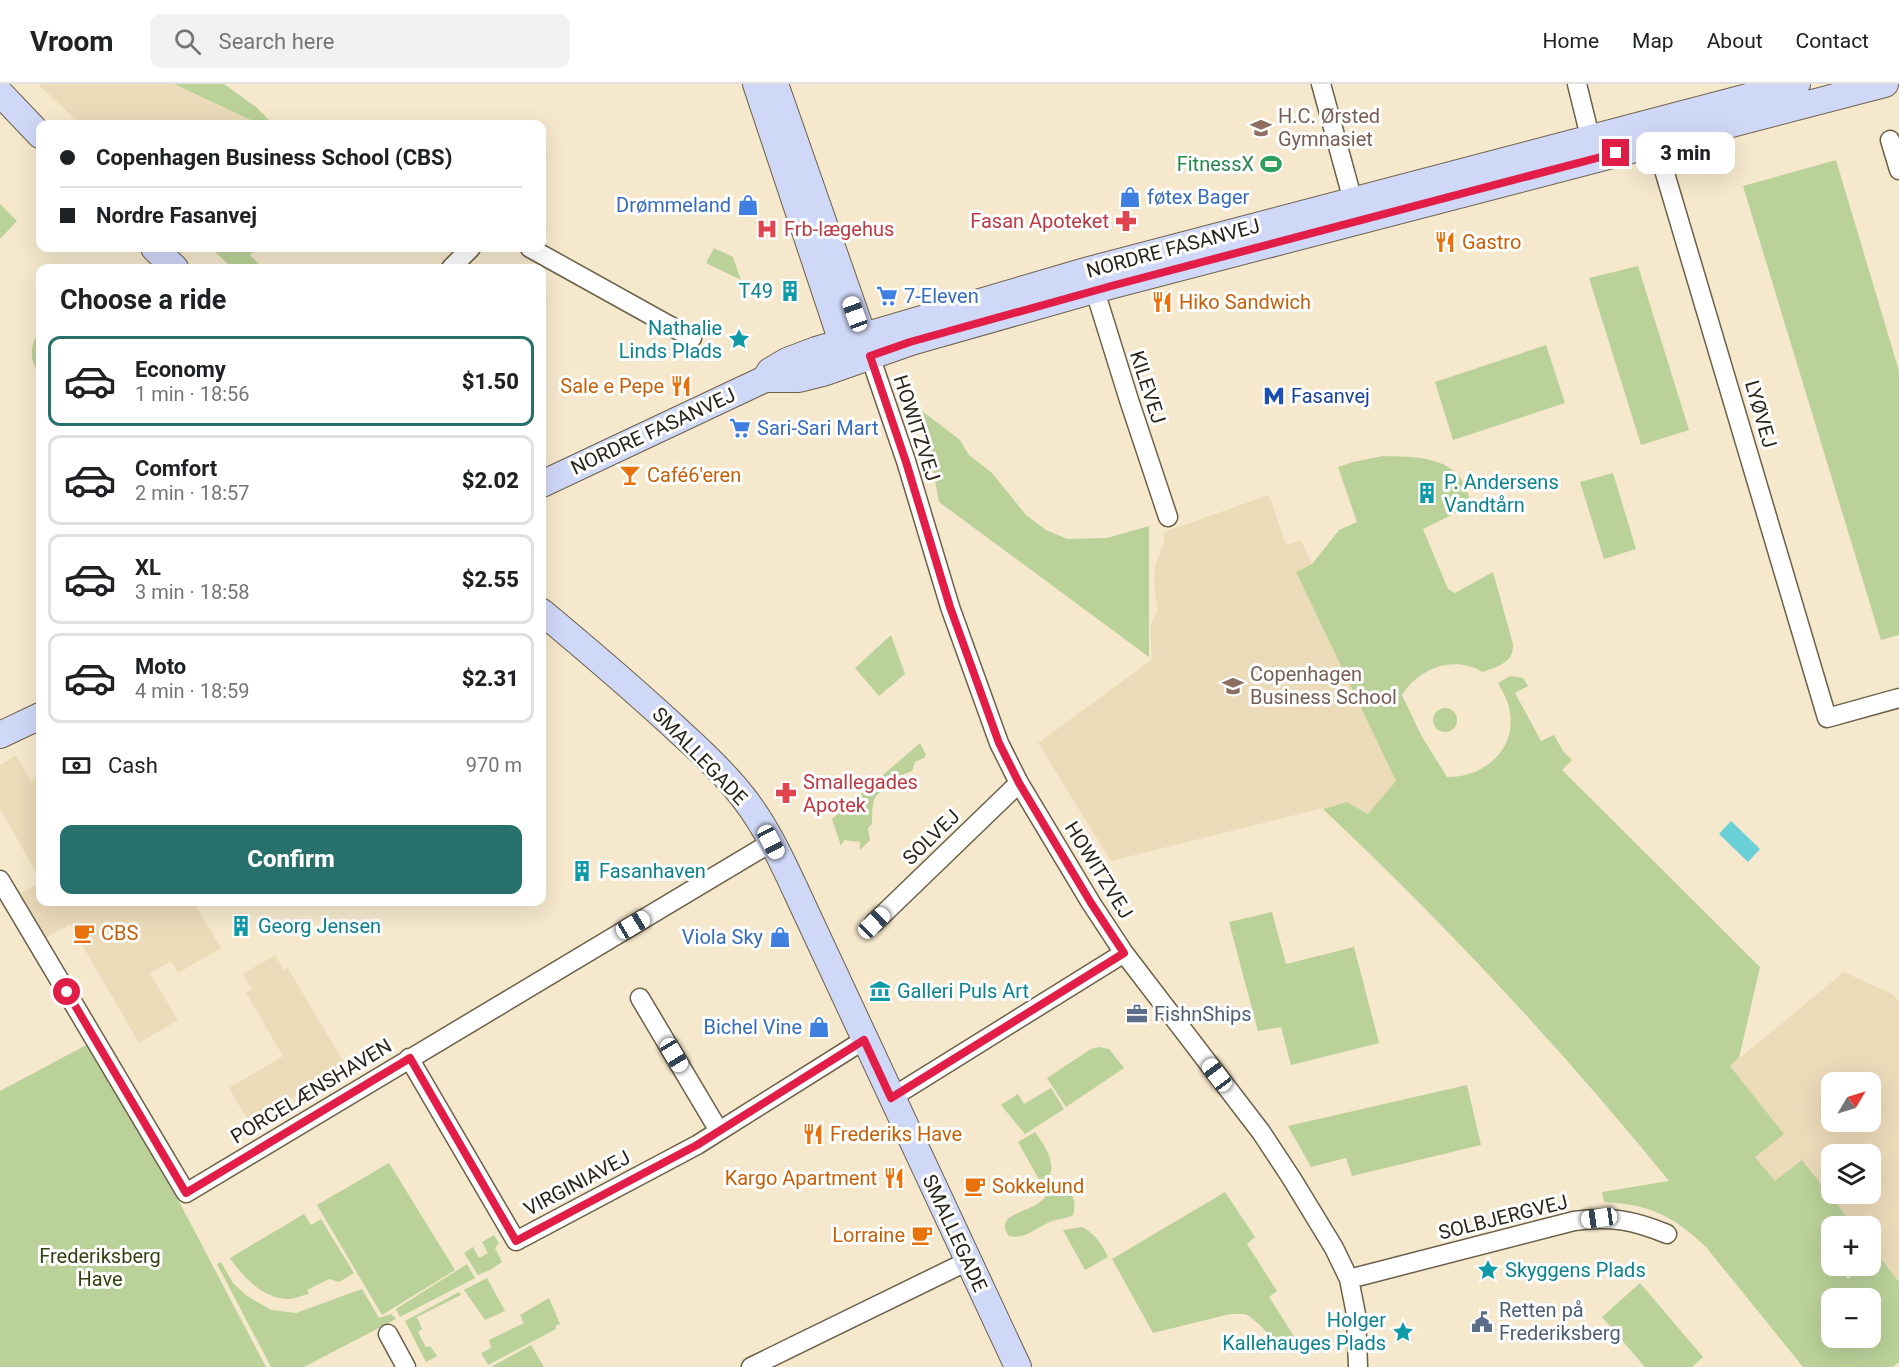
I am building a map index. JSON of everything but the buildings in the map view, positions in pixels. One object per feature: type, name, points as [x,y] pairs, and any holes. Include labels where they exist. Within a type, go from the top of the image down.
[{"type":"street","points":[[756,84],[800,186],[856,349]]},
{"type":"street","points":[[775,84],[800,186]]},
{"type":"street","points":[[1321,84],[1356,211]]},
{"type":"street","points":[[1577,84],[1593,149]]},
{"type":"street","name":"NORDRE FASANVEJ","points":[[1653,133],[1797,84]]},
{"type":"street","name":"NORDRE FASANVEJ","points":[[546,482],[765,380],[799,379],[856,349],[910,342],[1092,280],[1653,133],[1869,86]]},
{"type":"street","points":[[0,93],[36,131]]},
{"type":"street","name":"LYØVEJ","points":[[1653,133],[1827,718],[1899,698]]},
{"type":"street","points":[[1890,140],[1899,170]]},
{"type":"street","points":[[158,252],[171,264]]},
{"type":"street","points":[[455,264],[467,252]]},
{"type":"street","points":[[537,252],[692,338]]},
{"type":"street","name":"KILEVEJ","points":[[1092,280],[1168,517]]},
{"type":"street","name":"HOWITZVEJ","points":[[856,349],[906,462],[950,607],[999,743],[1019,783],[1091,903],[1124,953],[1261,1132],[1334,1248],[1349,1279],[1356,1314],[1358,1367]]},
{"type":"street","name":"SMALLEGADE","points":[[546,615],[648,702],[707,758],[744,798],[771,842],[1018,1367]]},
{"type":"street","points":[[0,735],[36,718]]},
{"type":"street","name":"SOLVEJ","points":[[874,923],[1019,783]]},
{"type":"street","name":"PORCELÆNSHAVEN","points":[[0,880],[186,1193],[771,842]]},
{"type":"street","points":[[891,1098],[1124,953]]},
{"type":"street","points":[[640,998],[719,1131]]},
{"type":"street","name":"VIRGINIAVEJ","points":[[410,1058],[516,1241],[697,1145],[864,1040]]},
{"type":"street","name":"SOLBJERGVEJ","points":[[1349,1279],[1574,1221],[1599,1218],[1617,1219],[1643,1224],[1667,1234]]},
{"type":"street","points":[[751,1367],[968,1261]]},
{"type":"street","points":[[388,1334],[406,1367]]},
{"type":"shaded area","points":[[38,84],[174,84],[250,120],[76,120]]},
{"type":"shaded area","name":"Copenhagen Business School","points":[[1269,495],[1286,545],[1301,540],[1312,564],[1296,572],[1396,781],[1368,815],[1347,802],[1111,861],[1038,743],[1150,661],[1152,657],[1151,623],[1158,610],[1154,575],[1164,543],[1164,532]]},
{"type":"shaded area","points":[[16,755],[31,781],[36,778],[36,872],[0,809],[0,765]]},
{"type":"shaded area","points":[[36,884],[36,906],[196,906],[221,948],[178,973],[171,961],[150,973],[178,1020],[139,1043],[70,924],[43,940],[17,896]]},
{"type":"shaded area","points":[[275,955],[284,970],[288,968],[346,1066],[250,1124],[229,1088],[283,1056],[246,993],[252,989],[243,974]]},
{"type":"shaded area","points":[[1844,972],[1892,994],[1899,1001],[1899,1282],[1881,1259],[1881,1216],[1846,1216],[1837,1204],[1881,1204],[1881,1144],[1821,1144],[1821,1184],[1802,1160],[1775,1182],[1755,1156],[1783,1133],[1730,1066]]},
{"type":"green space","points":[[174,84],[224,84],[256,107],[269,120],[250,120]]},
{"type":"green space","points":[[1836,160],[1899,371],[1899,635],[1881,640],[1743,186]]},
{"type":"green space","points":[[0,204],[17,221],[0,239]]},
{"type":"green space","points":[[714,248],[733,257],[741,280],[706,263]]},
{"type":"green space","points":[[215,252],[253,252],[250,255],[259,264],[228,264]]},
{"type":"green space","points":[[1638,266],[1689,430],[1641,445],[1589,278]]},
{"type":"green space","points":[[36,337],[36,369],[32,359]]},
{"type":"green space","points":[[1546,345],[1565,403],[1453,440],[1435,382]]},
{"type":"green space","points":[[922,411],[960,440],[969,455],[992,473],[1026,515],[1046,530],[1067,539],[1107,538],[1149,526],[1149,657],[939,502]]},
{"type":"green space","points":[[1383,456],[1428,459],[1448,467],[1464,483],[1472,505],[1423,529],[1448,589],[1455,593],[1493,572],[1513,650],[1504,663],[1483,672],[1461,664],[1449,664],[1428,671],[1409,685],[1402,695],[1422,737],[1447,777],[1473,773],[1484,767],[1502,750],[1508,739],[1510,713],[1498,683],[1510,676],[1523,678],[1528,686],[1515,693],[1541,741],[1554,735],[1563,751],[1572,760],[1562,770],[1760,967],[1739,1058],[1730,1066],[1784,1134],[1755,1157],[1775,1181],[1802,1160],[1821,1184],[1821,1204],[1837,1204],[1846,1216],[1821,1216],[1821,1276],[1846,1276],[1848,1279],[1852,1276],[1881,1276],[1881,1259],[1899,1282],[1899,1362],[1893,1367],[1803,1367],[1706,1247],[1694,1236],[1671,1219],[1648,1209],[1604,1202],[1602,1192],[1669,1181],[1502,989],[1414,897],[1323,809],[1347,802],[1368,814],[1396,781],[1296,572],[1312,564],[1339,530],[1357,522],[1338,467]]},
{"type":"green space","points":[[1613,473],[1636,549],[1604,559],[1580,482]]},
{"type":"green space","points":[[891,635],[905,674],[879,696],[855,668]]},
{"type":"green space","points":[[1445,708],[1450,709],[1456,715],[1456,725],[1450,731],[1445,732],[1440,731],[1434,725],[1433,720],[1434,715],[1440,709]]},
{"type":"green space","points":[[920,743],[926,755],[924,758],[915,762],[912,771],[904,774],[896,787],[882,791],[876,797],[872,824],[868,828],[870,840],[860,850],[860,842],[844,840],[841,846],[832,819]]},
{"type":"green space","points":[[1272,912],[1286,964],[1354,947],[1379,1043],[1291,1065],[1281,1027],[1258,1031],[1229,922]]},
{"type":"green space","name":"Frederiksberg Have","points":[[92,1042],[266,1367],[0,1367],[0,1091]]},
{"type":"green space","points":[[1099,1047],[1109,1049],[1124,1068],[1066,1107],[1047,1078],[1091,1049]]},
{"type":"green space","points":[[1467,1085],[1481,1145],[1352,1176],[1346,1158],[1311,1167],[1288,1126]]},
{"type":"green space","points":[[1051,1088],[1064,1109],[1025,1134],[1001,1105],[1018,1094],[1024,1104]]},
{"type":"green space","points":[[1035,1132],[1044,1145],[1051,1166],[1051,1173],[1042,1185],[1018,1142]]},
{"type":"green space","points":[[389,1163],[455,1270],[382,1315],[317,1205]]},
{"type":"green space","points":[[1063,1187],[1074,1199],[1073,1215],[1053,1221],[1025,1235],[1009,1236],[1005,1227],[1009,1218],[1036,1204],[1050,1191]]},
{"type":"green space","points":[[1225,1192],[1255,1237],[1247,1244],[1277,1291],[1269,1297],[1297,1341],[1283,1351],[1260,1325],[1244,1314],[1230,1314],[1153,1333],[1112,1259]]},
{"type":"green space","points":[[304,1214],[311,1225],[321,1219],[354,1273],[339,1282],[329,1279],[307,1290],[309,1294],[281,1299],[264,1292],[248,1280],[230,1258]]},
{"type":"green space","points":[[1082,1227],[1101,1244],[1108,1257],[1085,1270],[1063,1230]]},
{"type":"green space","points":[[494,1235],[499,1243],[495,1248],[502,1262],[478,1275],[464,1253],[473,1247],[479,1258],[488,1253],[482,1242]]},
{"type":"green space","points":[[221,1262],[233,1283],[247,1296],[271,1310],[296,1313],[362,1289],[379,1318],[391,1314],[396,1319],[304,1367],[271,1367],[217,1264]]},
{"type":"green space","points":[[467,1264],[475,1278],[400,1317],[396,1309]]},
{"type":"green space","points":[[487,1278],[505,1311],[485,1320],[464,1290]]},
{"type":"green space","points":[[1640,1283],[1703,1357],[1692,1367],[1645,1367],[1602,1317]]},
{"type":"green space","points":[[459,1292],[461,1295],[417,1317],[422,1329],[418,1332],[426,1347],[430,1346],[437,1356],[426,1362],[405,1321]]},
{"type":"green space","points":[[549,1298],[560,1324],[556,1326],[556,1329],[488,1365],[481,1353],[491,1348],[489,1340],[524,1323],[520,1315]]},
{"type":"green space","points":[[531,1345],[544,1367],[491,1367]]},
{"type":"water","points":[[1731,821],[1760,849],[1748,862],[1719,834]]},
{"type":"place","name":"H.C. Ørsted Gymnasiet","points":[[1261,128]]},
{"type":"place","name":"FitnessX","points":[[1271,164]]},
{"type":"place","name":"føtex Bager","points":[[1130,197]]},
{"type":"place","name":"Drømmeland","points":[[748,205]]},
{"type":"place","name":"Fasan Apoteket","points":[[1126,221]]},
{"type":"place","name":"Frb-lægehus","points":[[767,229]]},
{"type":"place","name":"Gastro","points":[[1445,242]]},
{"type":"place","name":"T49","points":[[790,291]]},
{"type":"place","name":"7-Eleven","points":[[887,296]]},
{"type":"place","name":"Hiko Sandwich","points":[[1162,302]]},
{"type":"place","name":"Nathalie Linds Plads","points":[[739,339]]},
{"type":"place","name":"Sale e Pepe","points":[[681,386]]},
{"type":"place","name":"Fasanvej","points":[[1274,396]]},
{"type":"place","name":"Sari-Sari Mart","points":[[740,428]]},
{"type":"place","name":"Café6'eren","points":[[630,475]]},
{"type":"place","name":"P. Andersens Vandtårn","points":[[1427,493]]},
{"type":"place","name":"Copenhagen Business School","points":[[1233,686]]},
{"type":"place","name":"Smallegades Apotek","points":[[786,793]]},
{"type":"place","name":"Fasanhaven","points":[[582,871]]},
{"type":"place","name":"Georg Jensen","points":[[241,926]]},
{"type":"place","name":"CBS","points":[[84,933]]},
{"type":"place","name":"Viola Sky","points":[[780,937]]},
{"type":"place","name":"Galleri Puls Art","points":[[880,991]]},
{"type":"place","name":"FishnShips","points":[[1137,1014]]},
{"type":"place","name":"Bichel Vine","points":[[819,1027]]},
{"type":"place","name":"Frederiks Have","points":[[813,1134]]},
{"type":"place","name":"Kargo Apartment","points":[[894,1178]]},
{"type":"place","name":"Sokkelund","points":[[975,1186]]},
{"type":"place","name":"Lorraine","points":[[922,1235]]},
{"type":"place","name":"Skyggens Plads","points":[[1488,1270]]},
{"type":"place","name":"Retten på Frederiksberg","points":[[1482,1322]]},
{"type":"place","name":"Holger Kallehauges Plads","points":[[1403,1332]]},
{"type":"route","points":[[67,992],[186,1193],[410,1058],[516,1241],[697,1145],[864,1040],[891,1098],[1124,953],[1091,903],[1019,783],[999,743],[950,607],[906,462],[870,356],[910,342],[1115,285],[1616,153]]}]
